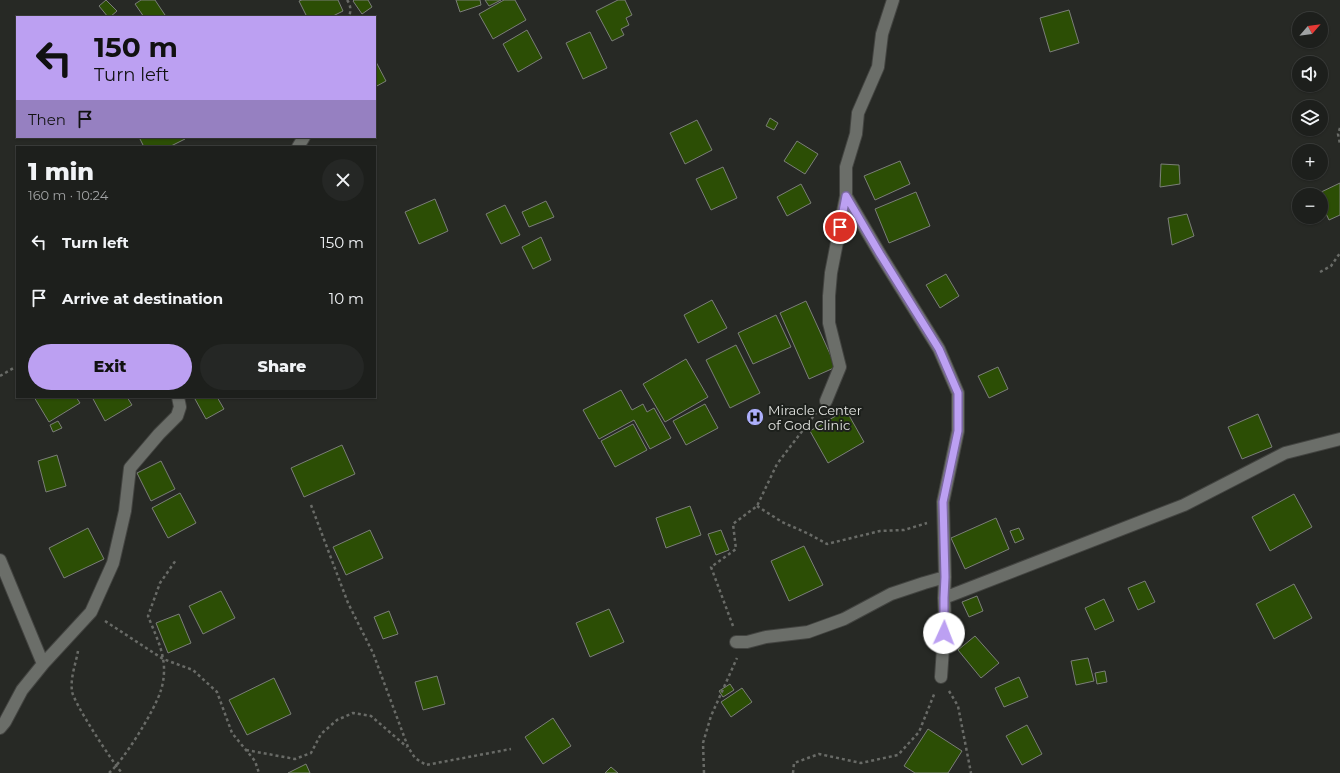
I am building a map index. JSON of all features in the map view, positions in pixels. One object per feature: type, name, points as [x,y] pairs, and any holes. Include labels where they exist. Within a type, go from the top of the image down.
[{"type":"street","points":[[826,401],[840,367],[829,323],[829,296],[831,273],[846,196],[846,167],[856,134],[858,113],[878,67],[882,34],[893,0]]},
{"type":"street","points":[[846,196],[939,349],[958,393],[958,431],[943,502],[945,619],[941,677]]},
{"type":"street","points":[[0,728],[5,722],[22,690],[43,664],[91,612],[113,563],[125,511],[130,468],[159,434],[177,416],[180,407],[178,398]]},
{"type":"street","points":[[944,598],[1184,505],[1285,453],[1340,439]]},
{"type":"street","points":[[0,560],[43,664]]},
{"type":"street","points":[[736,642],[747,642],[766,637],[808,632],[844,619],[891,594],[945,577]]},
{"type":"path","points":[[347,0],[350,3],[349,16]]},
{"type":"path","points":[[1340,128],[1338,134],[1340,144]]},
{"type":"path","points":[[1320,272],[1332,266],[1340,253]]},
{"type":"path","points":[[0,376],[16,367]]},
{"type":"path","points":[[704,773],[703,743],[712,716],[738,657],[735,631],[711,567],[736,549],[733,524],[757,506],[777,464],[826,401]]},
{"type":"path","points":[[757,506],[782,522],[827,544],[880,531],[904,530],[926,524],[935,517],[943,502]]},
{"type":"path","points":[[311,505],[348,603],[373,653],[408,747],[415,758],[426,765],[511,749]]},
{"type":"path","points":[[109,773],[116,767],[148,717],[161,690],[164,676],[164,659],[148,616],[160,583],[176,560]]},
{"type":"path","points":[[91,612],[164,659],[193,670],[217,692],[232,733],[255,761],[259,773]]},
{"type":"path","points":[[79,650],[72,683],[72,692],[116,767],[122,773]]},
{"type":"path","points":[[793,773],[794,763],[819,754],[861,763],[898,755],[919,732],[941,677]]},
{"type":"path","points":[[941,677],[958,706],[971,773]]},
{"type":"path","points":[[246,750],[295,759],[310,753],[321,734],[337,720],[353,713],[371,716],[408,747]]},
{"type":"building","points":[[106,0],[117,11],[111,16],[107,16],[99,6]]},
{"type":"building","points":[[141,0],[155,0],[165,15],[143,16],[135,4]]},
{"type":"building","points":[[338,0],[343,11],[333,16],[306,16],[299,1]]},
{"type":"building","points":[[368,0],[372,7],[362,14],[353,1]]},
{"type":"building","points":[[456,0],[480,0],[481,5],[460,12]]},
{"type":"building","points":[[485,0],[501,0],[489,6]]},
{"type":"building","points":[[504,0],[515,0],[526,20],[493,39],[479,14]]},
{"type":"building","points":[[618,0],[625,0],[632,15],[626,18],[629,25],[621,29],[624,35],[612,41],[596,11]]},
{"type":"building","points":[[1069,10],[1079,43],[1050,52],[1040,18]]},
{"type":"building","points":[[527,30],[542,58],[518,72],[503,44]]},
{"type":"building","points":[[590,32],[607,68],[583,79],[566,43]]},
{"type":"building","points":[[376,62],[386,81],[376,86]]},
{"type":"building","points":[[770,118],[778,123],[774,130],[766,126]]},
{"type":"building","points":[[697,120],[712,150],[685,164],[670,133]]},
{"type":"building","points":[[140,138],[185,139],[171,146],[144,146]]},
{"type":"building","points":[[797,141],[818,154],[805,174],[784,161]]},
{"type":"building","points":[[900,161],[910,184],[875,200],[864,176]]},
{"type":"building","points":[[1161,164],[1179,165],[1180,184],[1160,187]]},
{"type":"building","points":[[723,167],[737,198],[711,210],[696,179]]},
{"type":"building","points":[[1340,183],[1340,215],[1329,220],[1328,218],[1328,189]]},
{"type":"building","points":[[801,184],[811,203],[787,216],[777,197]]},
{"type":"building","points":[[916,192],[930,226],[889,243],[875,209]]},
{"type":"building","points":[[435,199],[448,231],[419,244],[405,212]]},
{"type":"building","points":[[546,201],[554,217],[529,227],[522,212]]},
{"type":"building","points":[[505,205],[520,235],[501,244],[486,214]]},
{"type":"building","points":[[1187,214],[1194,236],[1172,245],[1168,218]]},
{"type":"building","points":[[541,237],[551,260],[533,269],[522,247]]},
{"type":"building","points":[[946,274],[959,296],[940,308],[926,285]]},
{"type":"building","points":[[712,300],[727,328],[698,343],[684,315]]},
{"type":"building","points":[[806,301],[836,367],[809,379],[780,313]]},
{"type":"building","points":[[776,315],[791,347],[753,364],[738,333]]},
{"type":"building","name":"Miracle Center of God Clinic","points":[[736,345],[760,393],[730,408],[706,360]]},
{"type":"building","points":[[686,359],[708,397],[665,422],[643,384]]},
{"type":"building","points":[[998,367],[1008,389],[989,398],[978,376]]},
{"type":"building","points":[[621,390],[632,410],[643,404],[647,412],[654,408],[671,438],[650,449],[634,420],[599,439],[583,410]]},
{"type":"building","points":[[35,398],[77,398],[80,403],[49,422]]},
{"type":"building","points":[[93,398],[128,398],[132,405],[105,421]]},
{"type":"building","points":[[218,398],[224,409],[206,419],[195,399]]},
{"type":"building","points":[[705,404],[718,428],[686,445],[673,421]]},
{"type":"building","points":[[846,410],[864,442],[828,463],[810,431]]},
{"type":"building","points":[[1258,414],[1272,447],[1242,459],[1228,427]]},
{"type":"building","points":[[58,421],[62,428],[53,432],[50,425]]},
{"type":"building","points":[[633,424],[647,450],[615,467],[601,441]]},
{"type":"building","points":[[342,445],[355,474],[304,497],[291,468]]},
{"type":"building","points":[[57,455],[66,486],[46,492],[38,461]]},
{"type":"building","points":[[161,461],[175,489],[151,501],[137,473]]},
{"type":"building","points":[[180,493],[196,523],[168,538],[152,508]]},
{"type":"building","points":[[1294,494],[1312,527],[1270,551],[1252,517]]},
{"type":"building","points":[[690,506],[701,535],[666,548],[656,518]]},
{"type":"building","points":[[996,518],[1009,549],[965,569],[951,538]]},
{"type":"building","points":[[88,528],[104,559],[64,578],[49,548]]},
{"type":"building","points":[[1019,528],[1024,539],[1015,543],[1010,531]]},
{"type":"building","points":[[370,530],[383,558],[346,575],[333,547]]},
{"type":"building","points":[[721,530],[729,550],[716,555],[708,534]]},
{"type":"building","points":[[804,546],[823,585],[789,601],[771,561]]},
{"type":"building","points":[[1145,581],[1155,602],[1138,610],[1128,588]]},
{"type":"building","points":[[1294,584],[1312,618],[1274,639],[1256,604]]},
{"type":"building","points":[[221,591],[235,618],[203,634],[189,606]]},
{"type":"building","points":[[977,596],[983,611],[969,617],[962,602]]},
{"type":"building","points":[[1104,599],[1114,621],[1095,630],[1085,608]]},
{"type":"building","points":[[609,609],[624,642],[590,657],[576,623]]},
{"type":"building","points":[[389,611],[398,634],[383,639],[374,617]]},
{"type":"building","points":[[179,614],[191,643],[168,653],[156,623]]},
{"type":"building","points":[[975,636],[999,663],[981,678],[958,650]]},
{"type":"building","points":[[1088,658],[1094,681],[1076,685],[1071,661]]},
{"type":"building","points":[[1105,671],[1107,682],[1097,684],[1095,673]]},
{"type":"building","points":[[437,676],[445,704],[423,710],[415,682]]},
{"type":"building","points":[[1019,677],[1028,697],[1004,707],[995,688]]},
{"type":"building","points":[[274,678],[291,714],[247,735],[229,700]]},
{"type":"building","points":[[730,684],[734,690],[723,697],[719,691]]},
{"type":"building","points":[[742,688],[752,702],[731,717],[721,702]]},
{"type":"building","points":[[553,718],[571,746],[543,764],[525,737]]},
{"type":"building","points":[[1027,725],[1042,754],[1022,765],[1006,736]]},
{"type":"building","points":[[928,729],[962,751],[948,773],[915,773],[904,766]]},
{"type":"building","points":[[306,764],[310,773],[288,773]]},
{"type":"building","points":[[611,767],[618,773],[605,773]]},
{"type":"place","name":"Miracle Center of God Clinic","points":[[755,417]]},
{"type":"route","points":[[840,227],[846,196],[910,304],[939,349],[958,393],[958,431],[943,502],[945,577],[944,633]]}]
